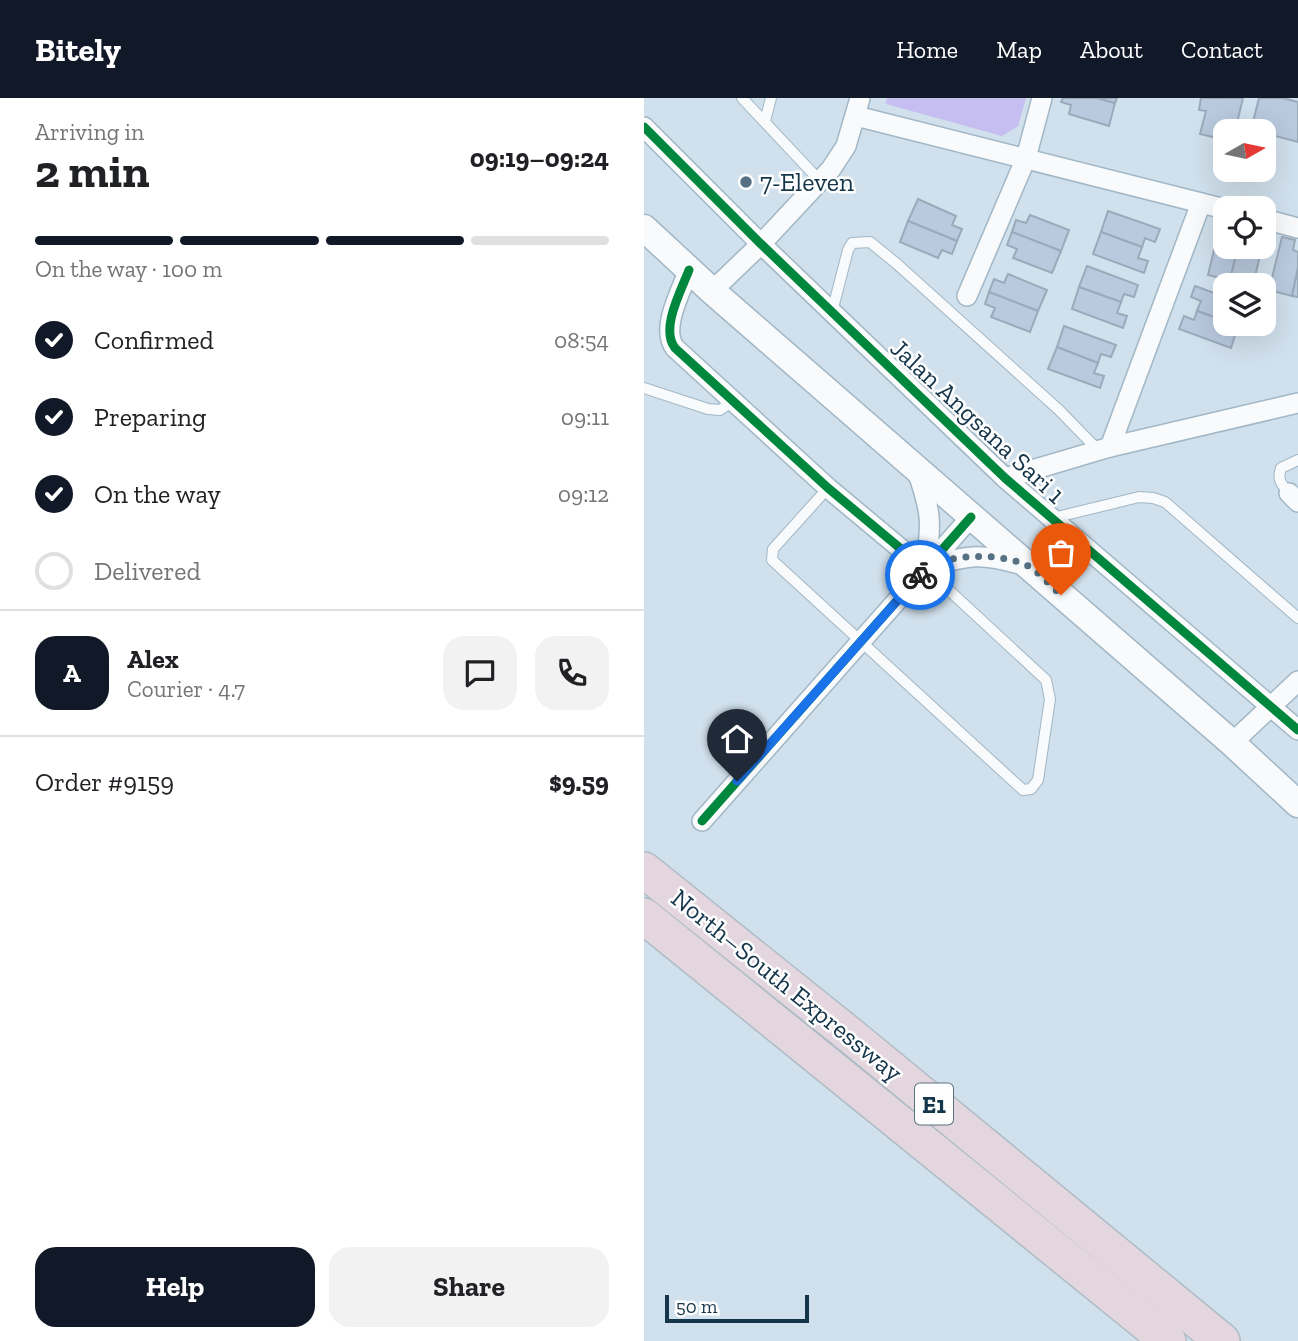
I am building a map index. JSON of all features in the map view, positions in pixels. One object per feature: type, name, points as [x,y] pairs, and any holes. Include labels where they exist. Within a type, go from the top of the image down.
[{"type":"highway","name":"North–South Expressway","points":[[644,870],[850,1035],[1222,1341]]},
{"type":"highway","name":"North–South Expressway","points":[[644,916],[1168,1341]]},
{"type":"main road","points":[[644,228],[712,291],[1233,743],[1298,804]]},
{"type":"street","points":[[967,296],[1026,158],[1042,98]]},
{"type":"street","points":[[712,291],[761,244],[831,169],[846,145],[858,107],[1026,158],[1213,206]]},
{"type":"street","name":"Jalan Angsana Sari 1","points":[[644,127],[761,244],[1005,478],[1298,730]]},
{"type":"street","points":[[1105,449],[1201,202]]},
{"type":"street","points":[[1276,222],[1298,228]]},
{"type":"street","points":[[689,270],[669,324],[669,341],[828,488],[925,569]]},
{"type":"street","points":[[1005,478],[1105,449],[1298,403]]},
{"type":"street","points":[[917,470],[931,516],[925,569]]},
{"type":"street","points":[[702,821],[971,517]]},
{"type":"street","points":[[925,569],[978,555],[1028,566]]},
{"type":"street","points":[[1233,743],[1298,681]]},
{"type":"lane","points":[[742,98],[820,181]]},
{"type":"lane","points":[[765,121],[771,98]]},
{"type":"lane","points":[[832,312],[848,250],[852,243],[870,242],[1105,449]]},
{"type":"lane","points":[[644,388],[708,409],[720,410],[733,401]]},
{"type":"lane","points":[[1293,498],[1279,481],[1279,476],[1281,468],[1298,460]]},
{"type":"lane","points":[[828,488],[773,549],[772,560],[1023,790],[1036,785],[1050,699],[1046,680],[925,569]]},
{"type":"lane","points":[[1052,518],[1139,497],[1165,502],[1298,618]]},
{"type":"shaded area","points":[[887,98],[1026,98],[1018,126],[1002,136],[886,104]]},
{"type":"building","points":[[1063,98],[1097,98],[1115,103],[1109,126],[1069,114],[1071,105],[1061,102]]},
{"type":"building","points":[[1097,98],[1117,98],[1115,103]]},
{"type":"building","points":[[1201,98],[1243,98],[1238,119],[1213,119],[1213,137],[1200,134],[1206,111],[1199,110]]},
{"type":"building","points":[[1259,98],[1283,98],[1298,102],[1298,142],[1276,136],[1276,119],[1254,119]]},
{"type":"building","points":[[918,199],[956,216],[952,225],[962,229],[957,241],[908,221]]},
{"type":"building","points":[[1108,211],[1160,229],[1155,242],[1145,238],[1142,247],[1101,232]]},
{"type":"building","points":[[1030,215],[1069,230],[1061,251],[1012,232],[1016,220],[1026,223]]},
{"type":"building","points":[[908,221],[957,241],[952,254],[942,250],[938,258],[900,242]]},
{"type":"building","points":[[1012,232],[1061,251],[1052,273],[1013,258],[1017,249],[1007,245]]},
{"type":"building","points":[[1101,232],[1142,247],[1138,258],[1148,261],[1144,273],[1093,254]]},
{"type":"building","points":[[1282,237],[1295,240],[1293,250],[1298,252],[1298,268],[1292,296],[1276,292],[1276,273],[1273,273]]},
{"type":"building","points":[[1213,254],[1213,259],[1235,259],[1232,273],[1208,275]]},
{"type":"building","points":[[1235,259],[1259,259],[1256,273],[1232,273]]},
{"type":"building","points":[[1087,266],[1138,285],[1134,297],[1124,294],[1121,302],[1079,287]]},
{"type":"building","points":[[1298,268],[1298,297],[1292,296]]},
{"type":"building","points":[[1008,274],[1047,290],[1038,311],[989,292],[994,279],[1004,283]]},
{"type":"building","points":[[1195,286],[1213,293],[1213,317],[1197,311],[1201,301],[1191,297]]},
{"type":"building","points":[[1079,287],[1121,302],[1117,313],[1127,316],[1123,328],[1072,309]]},
{"type":"building","points":[[989,292],[1038,311],[1030,332],[991,317],[995,308],[985,304]]},
{"type":"building","points":[[1197,311],[1213,317],[1213,336],[1235,336],[1231,348],[1179,329],[1184,316],[1194,320]]},
{"type":"building","points":[[1064,326],[1116,345],[1111,357],[1101,354],[1098,363],[1057,347]]},
{"type":"building","points":[[1057,347],[1098,363],[1094,373],[1104,376],[1100,388],[1048,369]]},
{"type":"cycle path","points":[[644,127],[761,244],[1005,478],[1298,730]]},
{"type":"cycle path","points":[[689,270],[671,321],[671,340],[675,348],[828,488],[925,569]]},
{"type":"cycle path","points":[[702,821],[971,517]]},
{"type":"way so far","points":[[920,575],[925,569],[967,556],[995,557],[1028,566],[1061,595]]},
{"type":"place","name":"7-Eleven","points":[[746,182]]},
{"type":"route","points":[[737,781],[920,575]]}]
